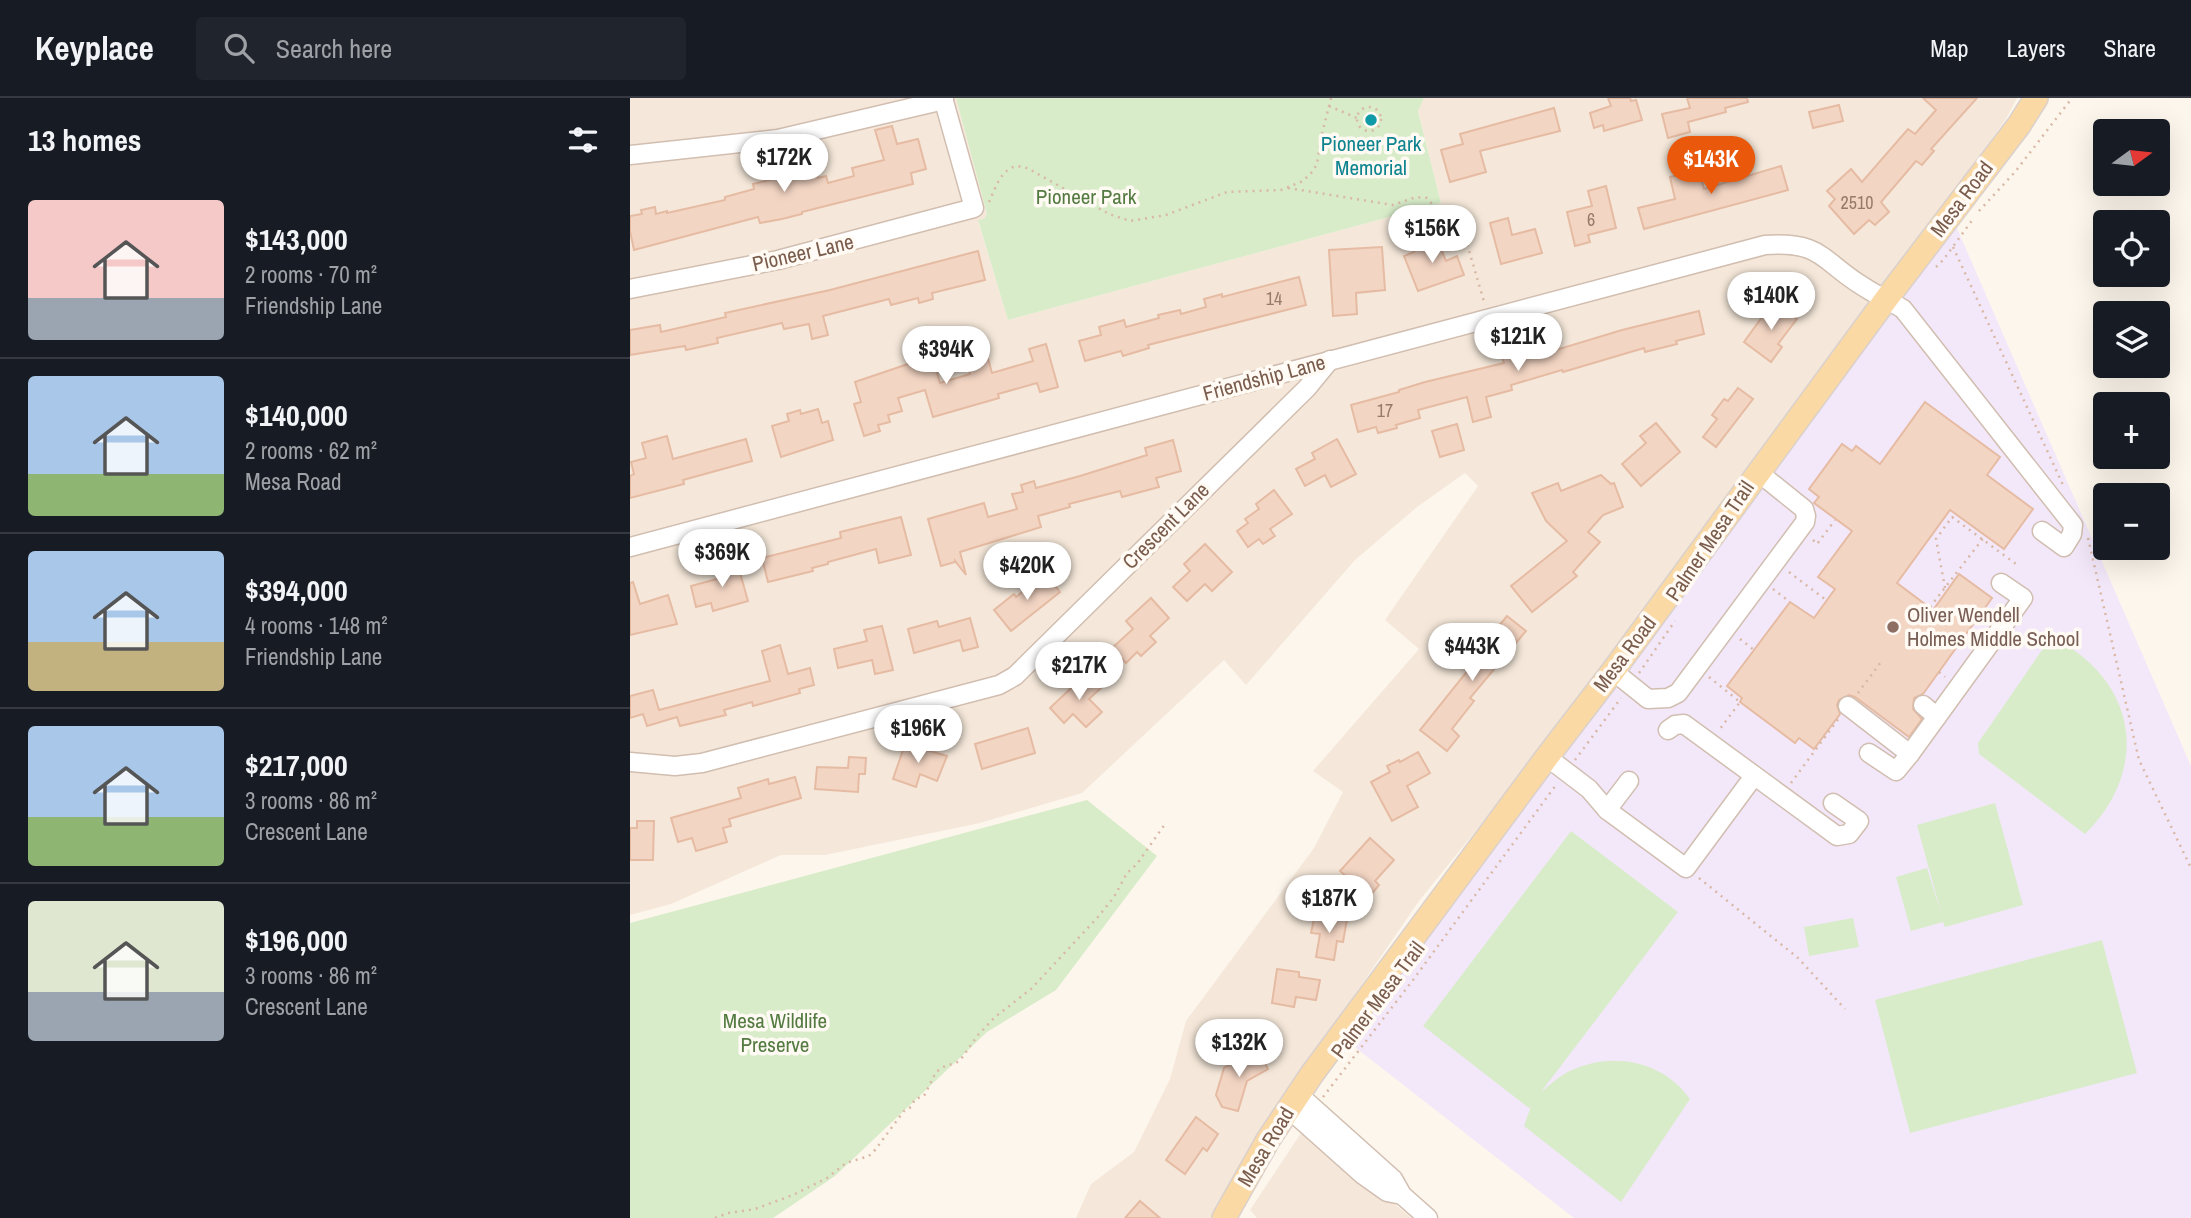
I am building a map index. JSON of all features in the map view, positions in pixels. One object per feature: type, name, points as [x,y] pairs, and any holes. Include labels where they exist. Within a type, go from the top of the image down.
[{"type":"main road","name":"Mesa Road","points":[[1224,1218],[1268,1140],[1301,1104],[1547,757],[1622,678],[1758,472],[2019,125],[2036,98]]},
{"type":"street","points":[[630,155],[778,139],[944,99],[980,207]]},
{"type":"street","name":"Pioneer Lane","points":[[630,289],[778,260],[980,207]]},
{"type":"street","name":"Friendship Lane","points":[[630,547],[1765,244],[1801,246],[1820,253],[1864,288],[1903,309],[2073,525],[2072,534],[2064,547],[2042,531]]},
{"type":"street","name":"Crescent Lane","points":[[630,762],[675,766],[702,763],[999,685],[1015,676],[1307,388],[1330,360]]},
{"type":"street","points":[[1622,678],[1648,699],[1668,698],[1678,693],[1805,522],[1804,509],[1758,472]]},
{"type":"street","points":[[1869,752],[1896,771],[1910,754],[2023,598],[2001,583]]},
{"type":"street","points":[[1923,705],[1937,716]]},
{"type":"street","points":[[1848,706],[1910,754]]},
{"type":"street","points":[[1668,730],[1675,725],[1684,724],[1837,836],[1849,834],[1859,821],[1833,803]]},
{"type":"street","points":[[1547,757],[1589,789],[1607,810],[1686,867],[1754,776]]},
{"type":"street","points":[[1607,810],[1629,781]]},
{"type":"street","points":[[1301,1104],[1339,1142],[1393,1179],[1402,1195],[1428,1218]]},
{"type":"street","points":[[1301,1104],[1339,1142]]},
{"type":"path","points":[[980,207],[1001,177],[1014,166],[1022,165],[1110,214],[1130,221],[1166,215],[1227,192],[1287,188],[1303,181],[1317,164],[1331,98]]},
{"type":"path","points":[[1928,274],[1944,259],[1976,214],[2015,172],[2073,98]]},
{"type":"path","points":[[1329,106],[1357,118],[1360,127],[1370,131],[1377,129],[1382,120],[1379,111],[1369,107],[1360,111],[1357,118]]},
{"type":"path","points":[[1287,188],[1393,205],[1416,197],[1427,198],[1433,205],[1458,213],[1481,294],[1491,317]]},
{"type":"path","points":[[1945,588],[1936,539],[1952,517],[2016,565]]},
{"type":"path","points":[[1810,536],[1817,544],[1835,520]]},
{"type":"path","points":[[1941,523],[1946,526]]},
{"type":"path","points":[[1930,607],[1985,536]]},
{"type":"path","points":[[1775,562],[1826,600]]},
{"type":"path","points":[[1771,588],[1790,602]]},
{"type":"path","name":"Palmer Mesa Trail","points":[[1301,1104],[1413,980],[1567,771],[1622,678],[1677,618]]},
{"type":"path","points":[[1735,636],[1754,650]]},
{"type":"path","points":[[1781,795],[1881,662]]},
{"type":"path","points":[[1706,675],[1740,702],[1709,743]]},
{"type":"path","points":[[715,1218],[755,1209],[793,1195],[827,1178],[846,1163],[873,1153],[904,1111],[911,1107],[915,1098],[924,1096],[936,1072],[961,1059],[995,1017],[1031,989],[1098,917],[1114,897],[1127,873],[1145,854],[1165,824]]},
{"type":"path","points":[[1686,867],[1798,958],[1845,1009]]},
{"type":"shaded area","points":[[630,98],[956,98],[987,214],[984,219],[978,221],[1008,320],[1441,203],[1418,110],[1424,98],[2017,98],[2006,119],[1897,271],[1552,736],[1419,901],[1297,1079],[1230,1185],[1213,1218],[1076,1218],[1091,1184],[1134,1152],[1170,1079],[1186,1021],[1314,848],[1343,792],[1313,771],[1419,649],[1385,620],[1478,486],[1465,473],[1417,507],[1355,560],[1246,685],[1224,660],[1082,793],[980,823],[825,855],[781,855],[671,904],[630,915]]},
{"type":"shaded area","name":"Oliver Wendell Holmes Middle School","points":[[1956,226],[2093,541],[2093,560],[2101,560],[2191,766],[2191,1218],[1574,1218],[1347,1041]]},
{"type":"shaded area","points":[[1305,1127],[1411,1218],[1257,1218],[1250,1210]]},
{"type":"green space","name":"Pioneer Park","points":[[956,98],[1424,98],[1418,111],[1441,203],[1008,320],[978,220],[984,219],[987,214]]},
{"type":"green space","points":[[2051,637],[2079,654],[2101,675],[2117,699],[2125,725],[2126,753],[2120,781],[2107,808],[2085,834],[1979,754],[1978,743]]},
{"type":"green space","name":"Mesa Wildlife Preserve","points":[[1087,800],[1157,856],[1056,990],[987,1032],[835,1176],[773,1218],[630,1218],[630,923]]},
{"type":"green space","points":[[1995,803],[2023,905],[1945,927],[1943,922],[1911,931],[1896,877],[1927,868],[1942,916],[1917,825]]},
{"type":"green space","points":[[1571,831],[1678,912],[1541,1092],[1572,1070],[1604,1061],[1620,1061],[1652,1068],[1679,1086],[1690,1099],[1621,1202],[1524,1126],[1531,1106],[1529,1108],[1423,1026]]},
{"type":"green space","points":[[1853,918],[1859,947],[1809,956],[1804,927]]},
{"type":"green space","points":[[2102,940],[2137,1073],[1910,1133],[1875,1000]]},
{"type":"building","points":[[1608,98],[1636,100],[1642,120],[1604,131],[1603,125],[1594,128],[1590,113],[1611,106]]},
{"type":"building","points":[[1687,98],[1747,98],[1748,102],[1725,108],[1726,112],[1688,122],[1690,132],[1668,138],[1662,114],[1690,108]]},
{"type":"building","points":[[1923,98],[1977,98],[1931,149],[1934,151],[1922,165],[1916,161],[1881,202],[1889,212],[1875,225],[1869,220],[1854,234],[1829,206],[1835,199],[1827,191],[1851,169],[1862,182],[1908,129],[1915,134],[1936,110]]},
{"type":"building","points":[[1839,105],[1843,121],[1813,128],[1809,112]]},
{"type":"building","points":[[1554,108],[1560,131],[1480,151],[1486,172],[1450,182],[1441,150],[1463,144],[1460,134]]},
{"type":"building","points":[[892,126],[897,144],[918,139],[926,169],[911,173],[913,184],[782,219],[760,223],[758,217],[634,250],[630,216],[642,214],[641,210],[655,207],[656,214],[667,213],[725,200],[725,197],[754,189],[753,184],[774,179],[768,152],[788,148],[794,175],[816,169],[818,178],[826,176],[828,183],[854,176],[852,168],[884,160],[875,130]]},
{"type":"building","points":[[1781,166],[1788,190],[1644,229],[1638,208],[1675,199],[1670,177],[1699,170],[1704,189]]},
{"type":"building","points":[[1606,186],[1616,228],[1588,235],[1590,242],[1575,246],[1567,212],[1592,206],[1588,191]]},
{"type":"building","points":[[1508,218],[1512,235],[1535,229],[1542,253],[1501,264],[1490,223]]},
{"type":"building","points":[[1437,239],[1446,261],[1457,256],[1464,275],[1418,291],[1404,256],[1414,252],[1411,246],[1426,240],[1427,244]]},
{"type":"building","points":[[1382,247],[1385,290],[1356,293],[1357,314],[1333,316],[1329,250]]},
{"type":"building","points":[[978,251],[985,280],[932,293],[933,299],[919,303],[918,298],[891,305],[889,299],[823,316],[828,335],[812,339],[809,324],[784,329],[782,323],[717,338],[718,343],[686,350],[685,346],[630,355],[630,330],[660,325],[661,332],[726,317],[725,313],[830,290]]},
{"type":"building","points":[[1299,277],[1306,305],[1148,345],[1149,348],[1123,356],[1121,351],[1085,361],[1079,341],[1101,335],[1099,327],[1124,320],[1126,327],[1159,318],[1158,315],[1180,310],[1181,314],[1206,307],[1204,299],[1222,294],[1222,297]]},
{"type":"building","points":[[1773,302],[1797,319],[1778,344],[1782,347],[1771,362],[1744,342]]},
{"type":"building","points":[[1699,311],[1704,334],[1676,341],[1677,344],[1645,352],[1644,348],[1511,385],[1512,390],[1486,397],[1491,417],[1473,422],[1467,397],[1418,410],[1420,418],[1396,425],[1397,428],[1378,433],[1376,427],[1358,432],[1351,405],[1425,382],[1504,363],[1501,354],[1523,347],[1526,357],[1543,354],[1622,330]]},
{"type":"building","points":[[929,344],[940,383],[970,374],[967,361],[987,355],[992,373],[1033,361],[1029,349],[1046,344],[1058,387],[1040,392],[1037,383],[998,394],[999,398],[933,417],[925,390],[898,398],[902,411],[888,415],[890,422],[878,425],[880,431],[864,436],[854,404],[861,402],[855,382],[911,363],[908,350]]},
{"type":"building","points":[[1738,388],[1753,399],[1716,447],[1703,437],[1717,419],[1712,415],[1724,399],[1728,401]]},
{"type":"building","points":[[1925,402],[2000,457],[1987,475],[2033,509],[2004,549],[1950,510],[1897,583],[1933,610],[1959,574],[1992,598],[1923,694],[1914,698],[1913,709],[1922,719],[1909,737],[1849,695],[1839,700],[1837,705],[1840,714],[1814,749],[1799,738],[1795,743],[1740,702],[1742,698],[1727,686],[1790,602],[1814,618],[1835,589],[1818,577],[1852,531],[1814,503],[1819,497],[1809,489],[1842,444],[1852,451],[1856,446],[1880,464]]},
{"type":"building","points":[[818,409],[822,423],[828,421],[833,440],[781,457],[772,426],[789,421],[787,414],[800,410],[801,414]]},
{"type":"building","points":[[1656,423],[1680,452],[1641,486],[1622,464],[1646,443],[1640,436]]},
{"type":"building","points":[[1457,424],[1464,450],[1440,457],[1432,431]]},
{"type":"building","points":[[667,436],[673,459],[746,439],[752,461],[683,480],[684,484],[630,498],[630,476],[634,474],[631,462],[646,458],[642,443]]},
{"type":"building","points":[[1337,439],[1356,474],[1331,487],[1325,475],[1305,486],[1296,469],[1315,459],[1312,453]]},
{"type":"building","points":[[1173,440],[1181,471],[1156,478],[1159,487],[1122,497],[1120,491],[1069,504],[1070,507],[1038,516],[1041,527],[960,552],[966,575],[955,561],[941,566],[928,519],[984,503],[988,517],[1017,509],[1012,494],[1023,492],[1021,485],[1034,481],[1036,488],[1080,476],[1147,455],[1145,448]]},
{"type":"building","points":[[1601,475],[1611,484],[1614,483],[1623,507],[1603,515],[1588,532],[1600,542],[1573,572],[1577,576],[1532,612],[1511,586],[1567,541],[1546,521],[1532,493],[1558,483],[1561,491]]},
{"type":"building","points":[[1274,490],[1292,514],[1270,529],[1275,536],[1263,544],[1259,539],[1248,547],[1237,531],[1248,523],[1245,519],[1259,509],[1256,504]]},
{"type":"building","points":[[901,517],[911,555],[879,563],[876,549],[828,562],[812,568],[813,571],[768,582],[762,558],[841,538],[840,532]]},
{"type":"building","points":[[1205,544],[1232,572],[1212,591],[1205,584],[1187,601],[1173,587],[1190,571],[1184,564]]},
{"type":"building","points":[[737,562],[748,601],[713,611],[711,603],[696,607],[691,586],[717,579],[715,568]]},
{"type":"building","points":[[1045,573],[1060,592],[1011,631],[994,610],[1014,594],[1016,597]]},
{"type":"building","points":[[633,582],[640,604],[668,595],[677,624],[630,635],[630,583]]},
{"type":"building","points":[[1151,598],[1169,618],[1150,636],[1156,642],[1141,656],[1137,652],[1126,663],[1112,648],[1133,629],[1126,621]]},
{"type":"building","points":[[1507,616],[1526,631],[1470,698],[1474,701],[1452,729],[1459,736],[1447,751],[1420,730],[1477,659],[1470,652],[1481,638],[1486,642]]},
{"type":"building","points":[[970,618],[978,647],[963,651],[960,640],[914,653],[908,629],[937,621],[939,627]]},
{"type":"building","points":[[882,626],[893,670],[875,674],[872,660],[838,668],[834,649],[867,641],[864,630]]},
{"type":"building","points":[[780,645],[788,674],[810,668],[814,685],[799,689],[800,693],[753,706],[752,702],[724,710],[726,715],[680,726],[677,717],[647,726],[643,714],[630,718],[630,696],[653,690],[659,710],[770,681],[762,651]]},
{"type":"building","points":[[1088,672],[1102,687],[1089,699],[1102,712],[1086,727],[1073,714],[1064,723],[1050,708]]},
{"type":"building","points":[[1028,728],[1035,753],[982,769],[975,744]]},
{"type":"building","points":[[905,744],[947,756],[937,781],[920,774],[916,787],[893,779]]},
{"type":"building","points":[[1418,752],[1430,773],[1407,786],[1418,807],[1392,821],[1371,782],[1390,772],[1387,766]]},
{"type":"building","points":[[849,757],[866,758],[865,774],[859,774],[858,792],[815,789],[817,767],[848,768]]},
{"type":"building","points":[[795,777],[801,798],[729,819],[731,826],[723,828],[727,842],[696,851],[692,838],[678,842],[671,818],[741,798],[738,788],[768,779],[769,784]]},
{"type":"building","points":[[637,821],[654,821],[653,860],[630,860],[630,828],[637,828]]},
{"type":"building","points":[[1370,838],[1394,860],[1375,881],[1379,885],[1366,901],[1352,888],[1355,884],[1340,871]]},
{"type":"building","points":[[1315,914],[1347,919],[1343,942],[1337,941],[1334,960],[1316,957],[1320,934],[1311,933]]},
{"type":"building","points":[[1277,969],[1299,972],[1299,977],[1320,980],[1316,1000],[1296,997],[1294,1007],[1272,1003]]},
{"type":"building","points":[[1257,1049],[1268,1069],[1247,1081],[1238,1111],[1222,1107],[1216,1095],[1224,1068]]},
{"type":"building","points":[[1196,1117],[1218,1134],[1207,1151],[1203,1148],[1185,1174],[1166,1160]]},
{"type":"building","points":[[1140,1201],[1160,1218],[1125,1218]]},
{"type":"place","name":"Pioneer Park Memorial","points":[[1371,120]]},
{"type":"place","name":"Oliver Wendell Holmes Middle School","points":[[1893,627]]}]
